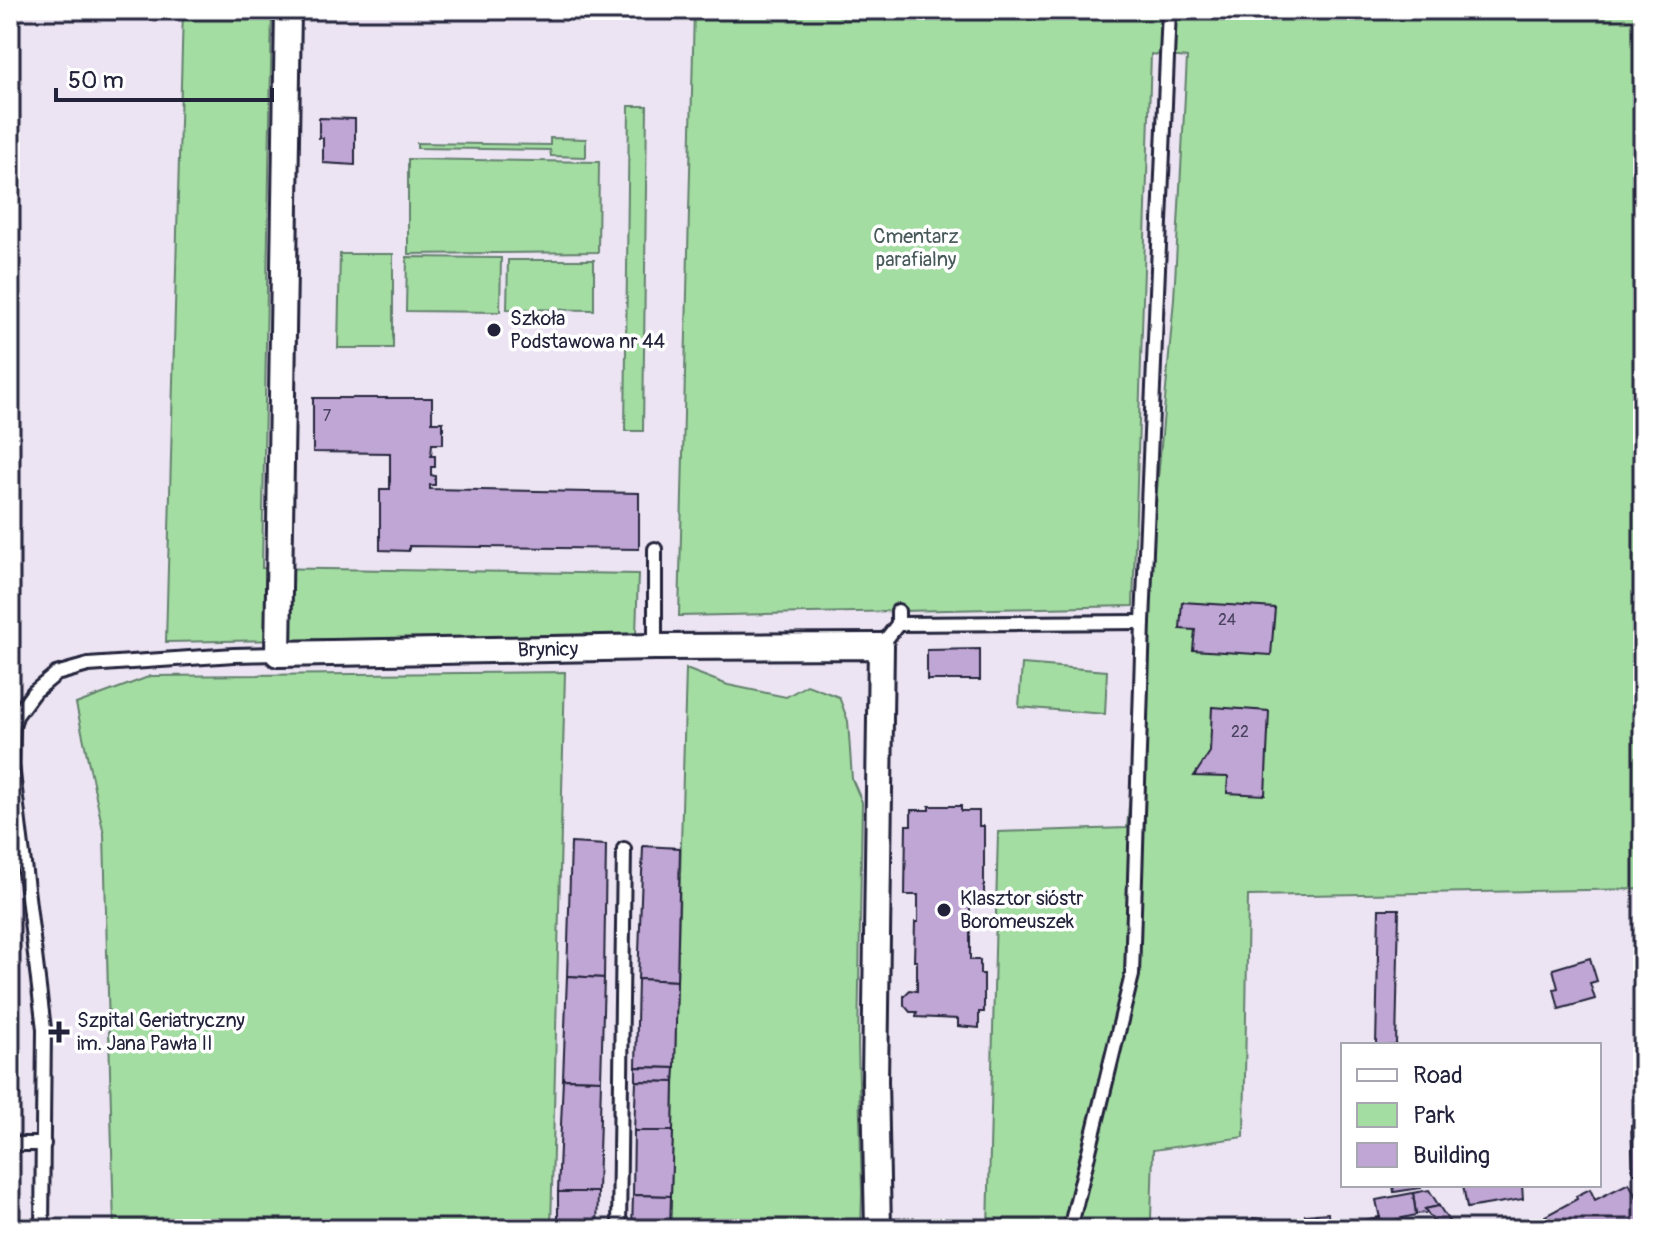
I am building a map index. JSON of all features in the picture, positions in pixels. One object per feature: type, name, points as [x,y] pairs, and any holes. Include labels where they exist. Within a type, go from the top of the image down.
[{"type":"street","points":[[278,654],[288,10]]},
{"type":"street","points":[[878,1229],[875,1081],[881,646]]},
{"type":"street","name":"Brynicy","points":[[278,654],[881,646]]},
{"type":"lane","points":[[1070,1229],[1132,975],[1143,622],[1169,10]]},
{"type":"lane","points":[[655,549],[655,647]]},
{"type":"lane","points":[[881,646],[898,617],[1143,622]]},
{"type":"lane","points":[[42,1229],[44,1029],[12,765],[13,715],[56,674],[88,665],[278,654]]},
{"type":"lane","points":[[619,1229],[624,849]]},
{"type":"lane","points":[[10,1144],[44,1144]]},
{"type":"green space","points":[[183,10],[272,10],[262,568],[638,574],[636,634],[166,642]]},
{"type":"green space","name":"Cmentarz parafialny","points":[[694,10],[1643,10],[1643,889],[1248,896],[1244,1137],[1153,1150],[1151,1219],[1109,1223],[1107,1229],[988,1229],[998,832],[1127,828],[1174,299],[1187,58],[1151,54],[1133,606],[679,616]]},
{"type":"green space","points":[[629,106],[647,106],[643,431],[625,431]]},
{"type":"green space","points":[[550,138],[586,139],[586,157],[551,156],[550,150],[417,148],[417,143],[550,145]]},
{"type":"green space","points":[[408,159],[599,162],[598,252],[408,254]]},
{"type":"green space","points":[[340,254],[393,254],[393,348],[338,348]]},
{"type":"green space","points":[[407,257],[501,258],[500,312],[406,311]]},
{"type":"green space","points":[[508,260],[594,260],[594,310],[507,309]]},
{"type":"green space","points":[[1022,664],[1107,671],[1105,714],[1019,707]]},
{"type":"green space","points":[[686,669],[728,685],[786,697],[807,685],[839,697],[848,721],[852,779],[862,802],[858,1046],[861,1229],[670,1229]]},
{"type":"green space","points":[[565,672],[551,1229],[114,1229],[104,834],[76,704],[151,676]]},
{"type":"building","points":[[319,118],[355,119],[355,165],[323,163]]},
{"type":"building","points":[[313,398],[432,398],[432,422],[443,422],[443,444],[432,444],[431,456],[435,456],[435,467],[431,467],[431,475],[435,476],[435,485],[430,485],[430,489],[639,493],[639,549],[409,546],[409,551],[380,550],[380,489],[390,489],[390,453],[313,452]]},
{"type":"building","points":[[1182,602],[1275,608],[1271,655],[1193,650],[1195,630],[1180,629]]},
{"type":"building","points":[[980,649],[980,680],[927,680],[927,650]]},
{"type":"building","points":[[1212,707],[1269,711],[1265,795],[1227,793],[1228,777],[1194,776],[1210,752]]},
{"type":"building","name":"Klasztor sióstr Boromeuszek","points":[[929,806],[961,806],[961,811],[979,811],[979,826],[984,826],[984,897],[970,897],[970,960],[980,960],[980,974],[984,974],[984,1012],[979,1012],[979,1028],[958,1026],[958,1019],[916,1017],[917,1012],[910,1012],[904,1005],[904,996],[910,990],[917,991],[917,961],[914,961],[915,922],[918,922],[918,895],[905,895],[906,825],[911,825],[911,810],[929,810]]},
{"type":"building","points":[[571,843],[606,845],[604,978],[567,976]]},
{"type":"building","points":[[643,846],[680,848],[677,981],[638,979]]},
{"type":"building","points":[[1379,909],[1399,909],[1396,1043],[1376,1043]]},
{"type":"building","points":[[1590,958],[1597,981],[1590,983],[1595,999],[1559,1009],[1553,969]]},
{"type":"building","points":[[567,976],[604,978],[601,1080],[563,1079]]},
{"type":"building","points":[[638,979],[677,981],[675,1068],[636,1067]]},
{"type":"building","points":[[636,1067],[675,1068],[674,1082],[636,1081]]},
{"type":"building","points":[[563,1079],[601,1080],[598,1192],[558,1192]]},
{"type":"building","points":[[636,1081],[674,1082],[673,1131],[634,1131]]},
{"type":"building","points":[[1631,1125],[1643,1125],[1643,1173],[1633,1173]]},
{"type":"building","points":[[634,1131],[673,1131],[671,1196],[633,1195]]},
{"type":"building","points":[[1629,1183],[1643,1209],[1643,1229],[1548,1229],[1545,1216],[1577,1199],[1576,1196],[1590,1189],[1595,1200]]},
{"type":"building","points":[[1393,1187],[1421,1187],[1421,1188],[1394,1192]]},
{"type":"building","points":[[1463,1187],[1522,1187],[1523,1199],[1467,1208]]},
{"type":"building","points":[[1429,1190],[1439,1206],[1425,1209],[1428,1213],[1416,1214],[1413,1193]]},
{"type":"building","points":[[558,1192],[598,1192],[597,1229],[558,1229]]},
{"type":"building","points":[[1413,1193],[1416,1215],[1381,1223],[1376,1200]]},
{"type":"building","points":[[633,1195],[671,1196],[670,1229],[632,1229]]},
{"type":"building","points":[[1439,1206],[1454,1229],[1438,1229],[1425,1209]]},
{"type":"building","points":[[1328,1213],[1329,1229],[1317,1229],[1316,1214]]},
{"type":"building","points":[[1316,1214],[1317,1229],[1306,1229],[1305,1215]]},
{"type":"building","points":[[1380,1217],[1382,1229],[1353,1229],[1352,1222]]},
{"type":"building","points":[[1253,1218],[1276,1220],[1276,1229],[1253,1229]]},
{"type":"building","points":[[1396,1220],[1398,1229],[1382,1229],[1381,1223]]},
{"type":"place","name":"Szkoła Podstawowa nr 44","points":[[494,330]]},
{"type":"place","name":"Klasztor sióstr Boromeuszek","points":[[944,910]]},
{"type":"place","name":"Szpital Geriatryczny im. Jana Pawła II","points":[[59,1032]]}]
